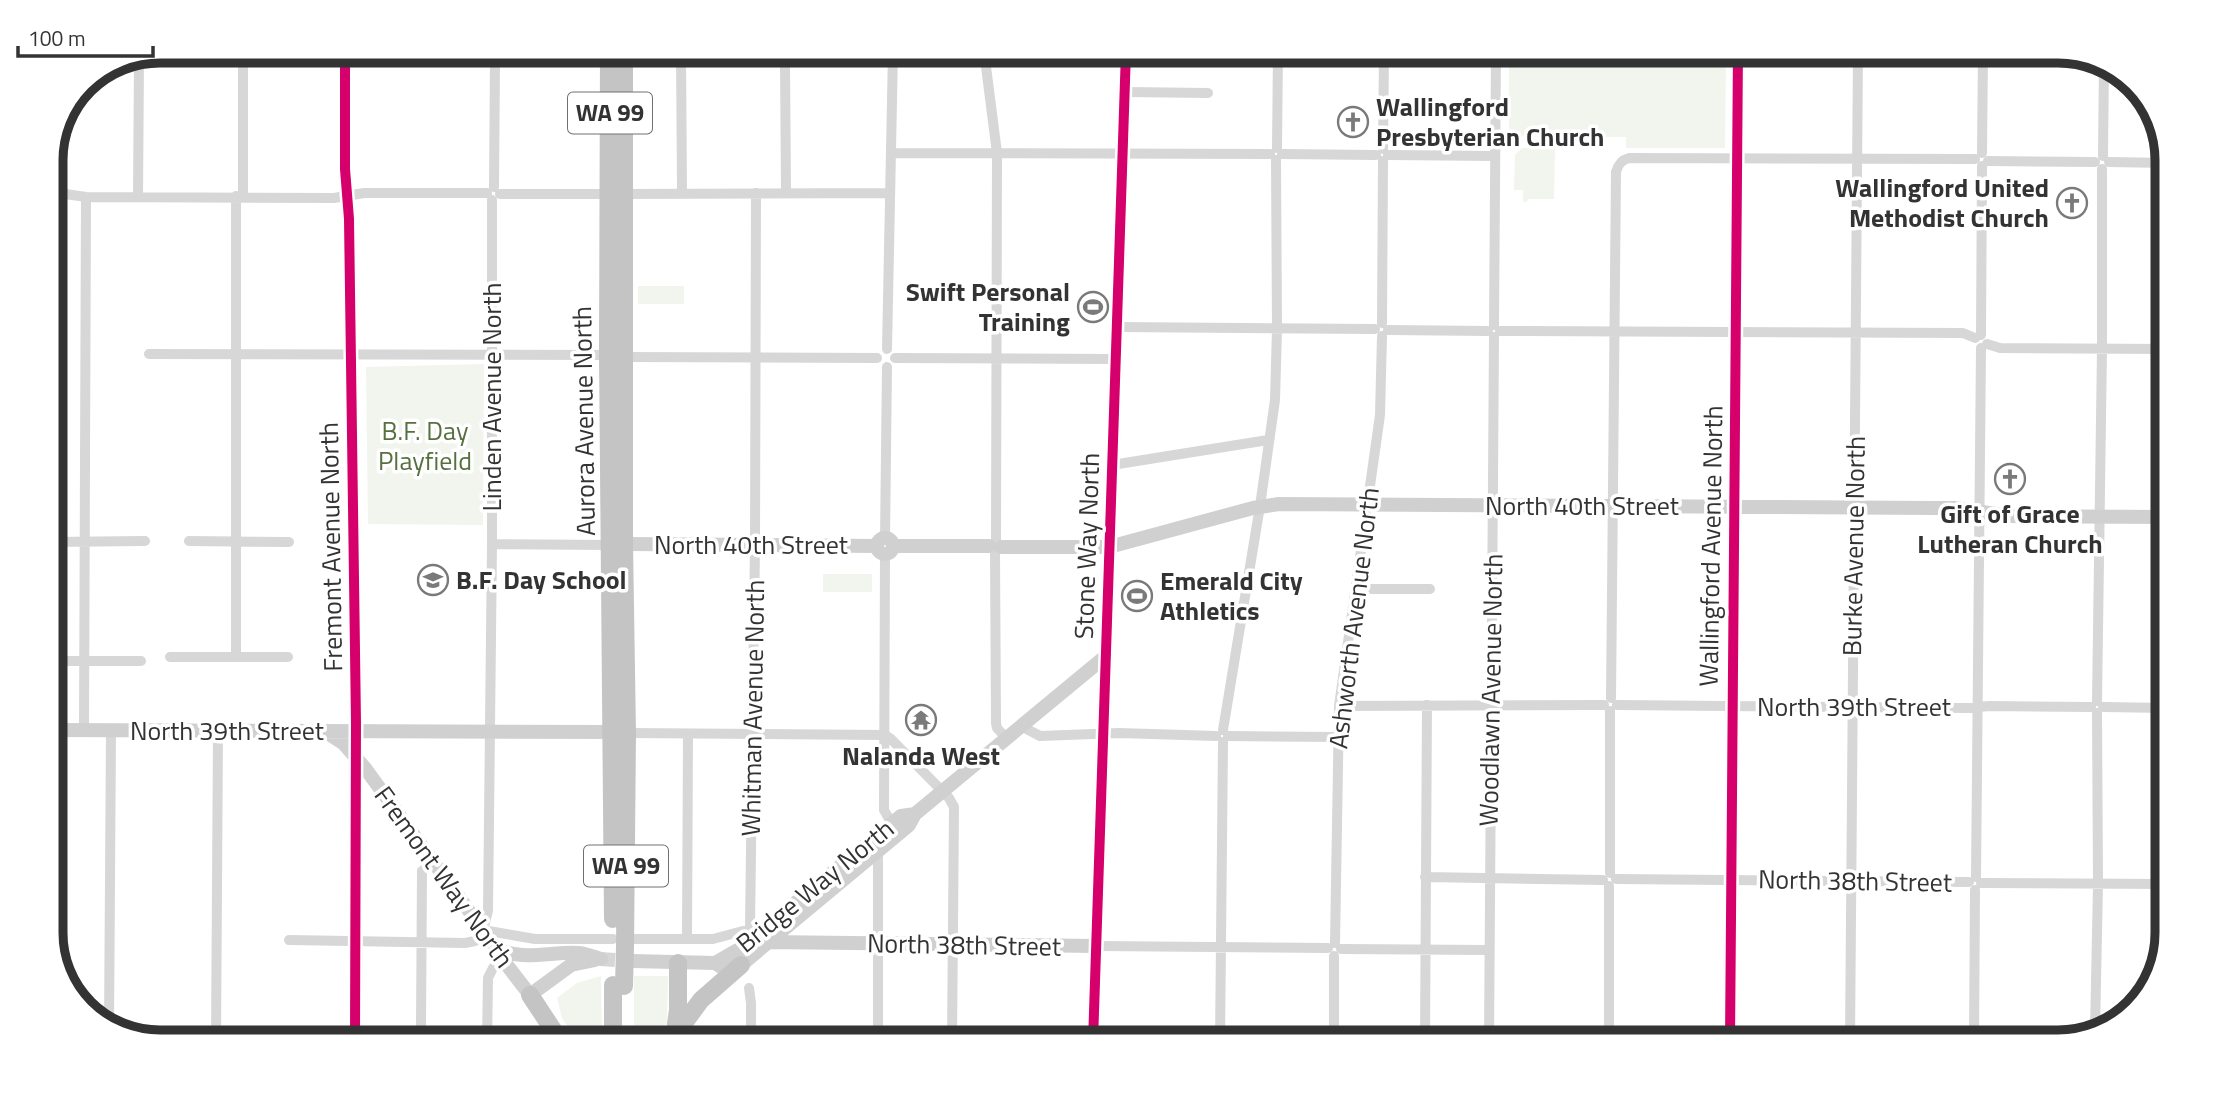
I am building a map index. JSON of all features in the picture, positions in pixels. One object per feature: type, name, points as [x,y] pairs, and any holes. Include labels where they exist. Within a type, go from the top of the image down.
[{"type":"highway","name":"Aurora Avenue North","points":[[617,63],[620,733],[618,949],[623,1030]]},
{"type":"highway","points":[[678,963],[679,1030]]},
{"type":"highway","points":[[682,1030],[701,1000],[741,965]]},
{"type":"highway","name":"Aurora Avenue North","points":[[614,1030],[619,985]]},
{"type":"highway","points":[[530,995],[553,1030]]},
{"type":"main road","name":"Fremont Avenue North","points":[[345,63],[356,732],[355,1030]]},
{"type":"main road","name":"Stone Way North","points":[[1094,1030],[1126,63]]},
{"type":"main road","name":"Wallingford Avenue North","points":[[1730,1030],[1738,63]]},
{"type":"main road","name":"North 40th Street","points":[[618,545],[1109,547],[1260,506],[1279,504],[1956,508],[2009,516],[2155,517]]},
{"type":"main road","name":"Bridge Way North","points":[[741,965],[761,933],[878,850],[909,825],[915,814],[1106,656]]},
{"type":"main road","name":"North 39th Street","points":[[63,730],[620,733]]},
{"type":"main road","name":"Fremont Way North","points":[[326,732],[343,743],[356,757],[530,995]]},
{"type":"main road","points":[[356,815],[369,797],[386,797]]},
{"type":"main road","name":"Bridge Way North","points":[[715,963],[735,953],[761,933],[901,816],[915,814]]},
{"type":"main road","name":"North 38th Street","points":[[761,933],[878,944],[1097,946]]},
{"type":"main road","name":"North 38th Street","points":[[530,995],[571,965],[618,949]]},
{"type":"main road","name":"North 38th Street","points":[[502,956],[618,949],[678,963],[715,963],[723,968],[741,965]]},
{"type":"street","points":[[236,657],[236,354],[243,63]]},
{"type":"street","name":"Linden Avenue North","points":[[483,930],[488,911],[495,63]]},
{"type":"street","points":[[680,63],[682,193]]},
{"type":"street","points":[[785,63],[786,193]]},
{"type":"street","points":[[887,349],[893,63]]},
{"type":"street","points":[[986,63],[997,153],[996,723],[1006,738]]},
{"type":"street","points":[[1220,1030],[1223,736],[1275,400],[1278,63]]},
{"type":"street","name":"Ashworth Avenue North","points":[[1334,1030],[1339,706],[1380,415],[1384,63]]},
{"type":"street","name":"Woodlawn Avenue North","points":[[1489,1030],[1496,63]]},
{"type":"street","name":"Burke Avenue North","points":[[1850,1030],[1858,63]]},
{"type":"street","points":[[1974,1030],[1983,63]]},
{"type":"street","points":[[138,197],[139,66]]},
{"type":"street","points":[[2095,1022],[2104,74]]},
{"type":"street","points":[[1125,92],[1208,93]]},
{"type":"street","points":[[892,153],[1495,156]]},
{"type":"street","points":[[1609,1030],[1614,332],[1618,165],[1629,159],[1737,158],[2155,163]]},
{"type":"street","points":[[63,194],[86,197],[334,198],[364,193],[889,193]]},
{"type":"street","name":"Whitman Avenue North","points":[[756,193],[752,735],[761,933]]},
{"type":"street","points":[[84,730],[86,197]]},
{"type":"street","points":[[1116,327],[1963,333],[2000,348],[2155,349]]},
{"type":"street","points":[[887,349],[893,351],[895,358],[892,365],[887,367],[881,365],[877,358],[881,350],[887,349]]},
{"type":"street","points":[[149,354],[877,358]]},
{"type":"street","points":[[895,358],[1115,359]]},
{"type":"street","points":[[887,367],[884,810],[892,824]]},
{"type":"street","points":[[1112,465],[1268,440]]},
{"type":"street","points":[[63,542],[145,541]]},
{"type":"street","points":[[189,541],[289,542]]},
{"type":"street","name":"North 40th Street","points":[[492,544],[618,545]]},
{"type":"street","points":[[1356,589],[1430,589]]},
{"type":"street","points":[[170,657],[288,657]]},
{"type":"street","points":[[63,661],[141,661]]},
{"type":"street","points":[[1425,1030],[1427,705]]},
{"type":"street","name":"North 39th Street","points":[[1339,706],[2155,708]]},
{"type":"street","points":[[1021,726],[1040,736],[1104,734],[1337,737]]},
{"type":"street","points":[[109,1016],[111,730]]},
{"type":"street","points":[[216,1030],[218,731]]},
{"type":"street","name":"North 39th Street","points":[[620,733],[885,735]]},
{"type":"street","points":[[687,939],[688,734]]},
{"type":"street","points":[[885,735],[943,791],[954,812],[952,1030]]},
{"type":"street","points":[[878,850],[878,1030]]},
{"type":"street","points":[[421,1027],[422,872],[433,864]]},
{"type":"street","name":"North 38th Street","points":[[1425,877],[2155,884]]},
{"type":"street","points":[[289,940],[466,943],[475,941],[483,930]]},
{"type":"street","name":"North 38th Street","points":[[483,930],[618,949],[687,939],[713,939],[761,933]]},
{"type":"street","name":"North 38th Street","points":[[1097,946],[1489,950]]},
{"type":"street","points":[[487,1030],[488,978],[502,956]]},
{"type":"street","points":[[749,988],[751,1030]]},
{"type":"green space","points":[[1509,63],[1726,63],[1725,148],[1626,148],[1626,137],[1509,136]]},
{"type":"green space","points":[[1522,148],[1555,149],[1554,199],[1528,199],[1523,202],[1523,190],[1514,190],[1515,155]]},
{"type":"green space","points":[[638,286],[684,286],[684,304],[638,304]]},
{"type":"green space","name":"B.F. Day Playfield","points":[[484,364],[483,525],[368,524],[366,367]]},
{"type":"green space","points":[[823,574],[872,574],[872,592],[823,592]]},
{"type":"green space","points":[[601,976],[602,1030],[570,1030],[562,1018],[557,998],[577,983]]},
{"type":"green space","points":[[634,976],[668,976],[667,1022],[662,1030],[634,1030]]},
{"type":"tunnel","points":[[601,959],[632,961]]},
{"type":"cycle path","points":[[345,63],[356,723],[355,1030]]},
{"type":"cycle path","points":[[1093,1030],[1126,63]]},
{"type":"cycle path","points":[[1730,1030],[1738,63]]},
{"type":"place","name":"Wallingford Presbyterian Church","points":[[1353,122]]},
{"type":"place","name":"Wallingford United Methodist Church","points":[[2072,203]]},
{"type":"place","name":"Swift Personal Training","points":[[1093,307]]},
{"type":"place","name":"Gift of Grace Lutheran Church","points":[[2010,479]]},
{"type":"place","name":"B.F. Day School","points":[[433,580]]},
{"type":"place","name":"Emerald City Athletics","points":[[1137,596]]},
{"type":"place","name":"Nalanda West","points":[[921,720]]}]
